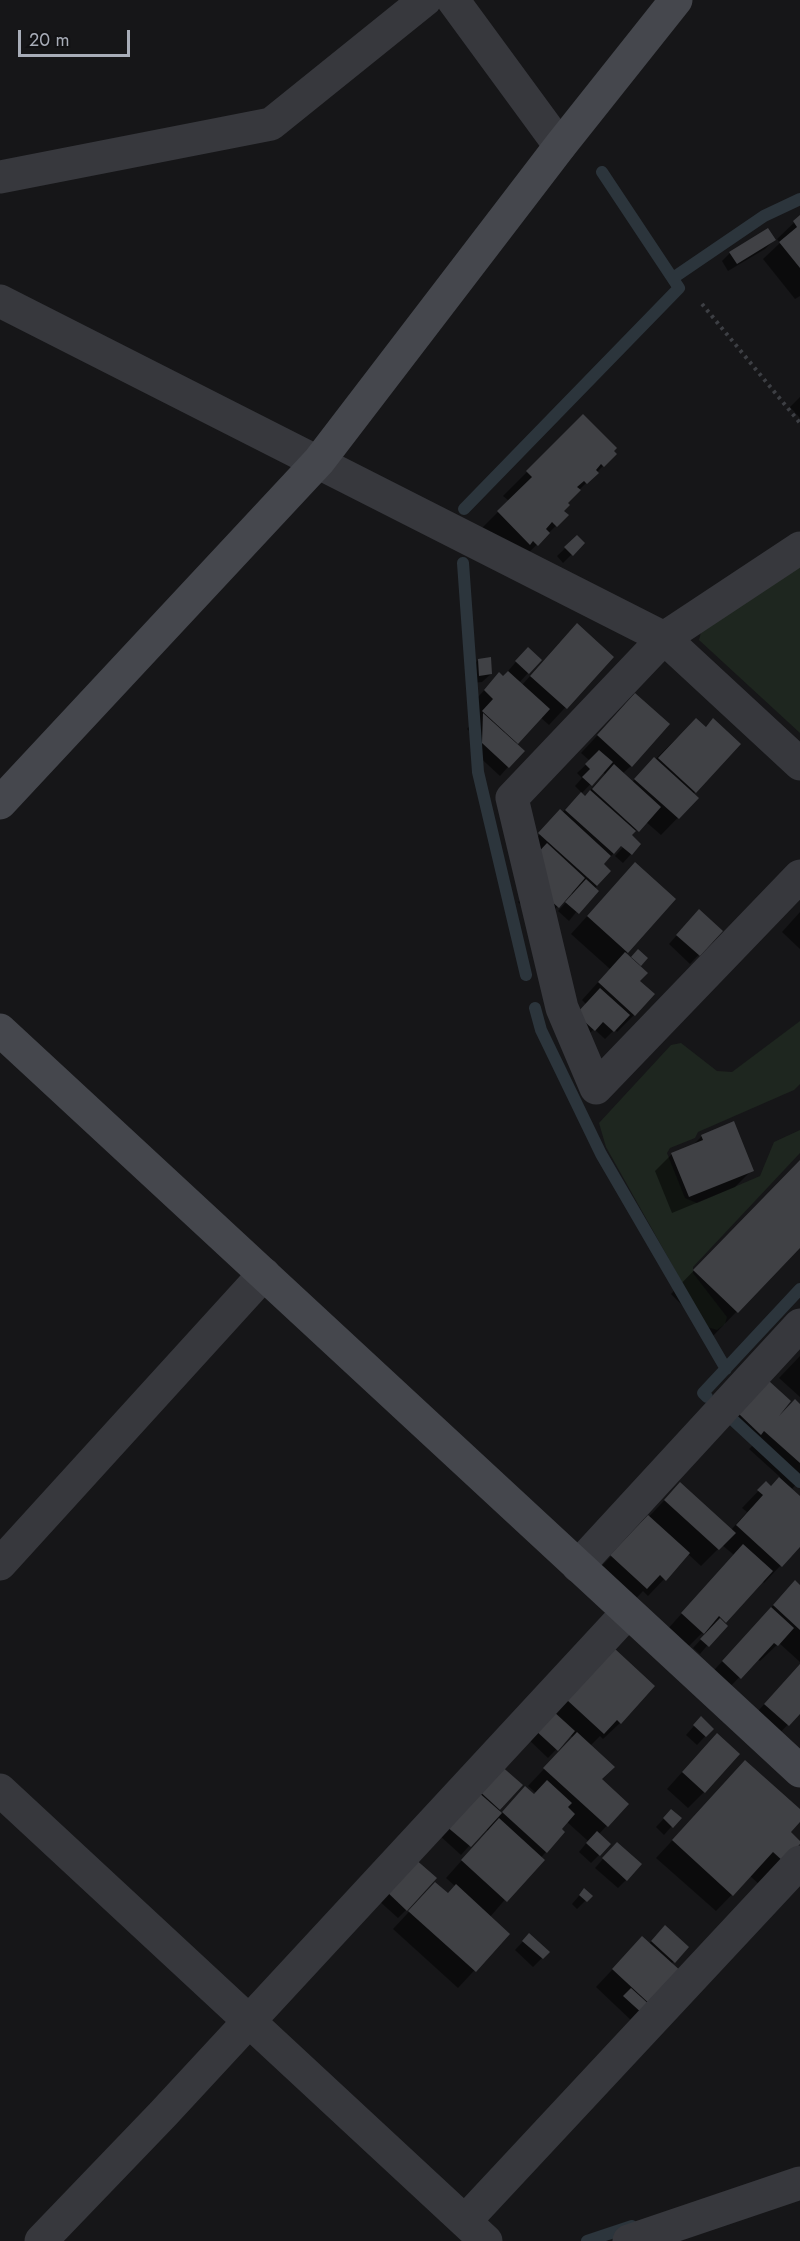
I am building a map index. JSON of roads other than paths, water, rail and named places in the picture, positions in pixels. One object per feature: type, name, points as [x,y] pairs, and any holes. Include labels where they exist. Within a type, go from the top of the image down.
[{"type":"street","points":[[0,177],[271,124],[425,0]]},
{"type":"street","points":[[453,0],[560,146]]},
{"type":"street","points":[[0,803],[319,461],[560,146],[676,0]]},
{"type":"street","points":[[0,301],[664,638],[800,764]]},
{"type":"street","points":[[800,548],[664,638],[512,798],[562,1008],[596,1088],[800,876]]},
{"type":"street","points":[[0,1030],[800,1771]]},
{"type":"street","points":[[0,1564],[264,1274]]},
{"type":"street","points":[[579,1566],[800,1325]]},
{"type":"street","points":[[41,2241],[249,2021],[628,1612]]},
{"type":"street","points":[[0,1790],[475,2231],[800,1862]]},
{"type":"street","points":[[629,2241],[800,2183]]},
{"type":"waterway","points":[[464,509],[679,288],[602,172]]},
{"type":"waterway","points":[[673,278],[764,216],[800,199]]},
{"type":"waterway","points":[[463,563],[478,772],[526,975]]},
{"type":"waterway","points":[[535,1008],[541,1030],[601,1154],[726,1369]]},
{"type":"waterway","points":[[707,1397],[703,1393],[800,1289]]},
{"type":"waterway","points":[[732,1419],[800,1482]]},
{"type":"waterway","points":[[587,2241],[632,2226]]}]
